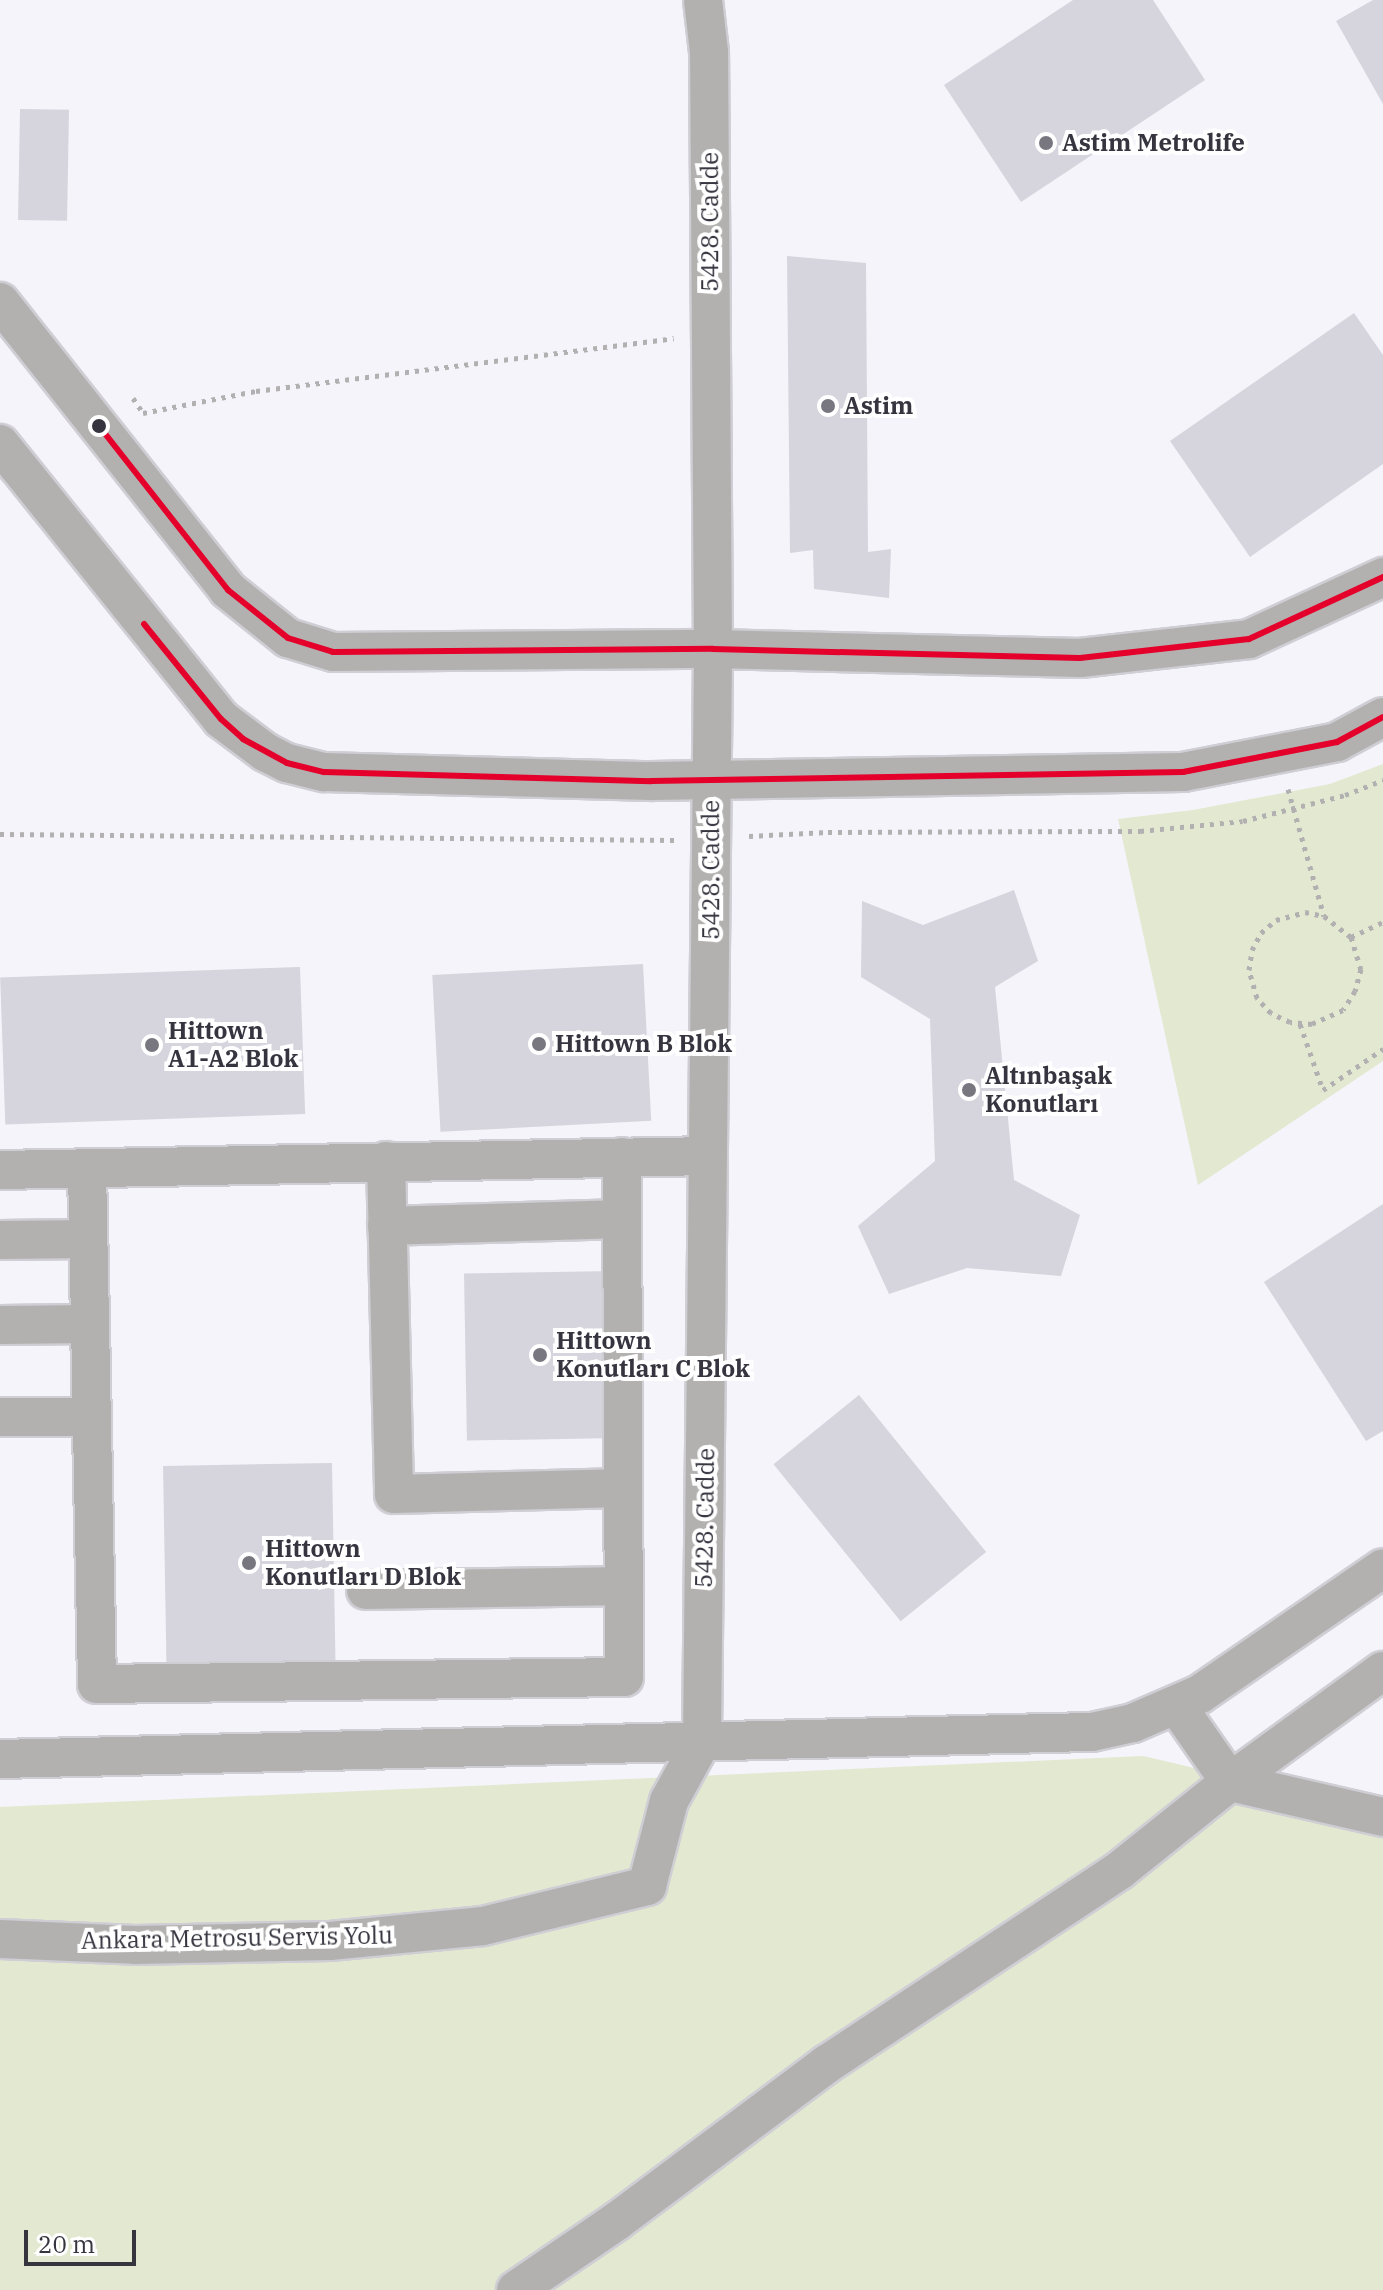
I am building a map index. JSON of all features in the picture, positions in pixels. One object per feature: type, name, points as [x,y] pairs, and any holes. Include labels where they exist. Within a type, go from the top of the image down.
[{"type":"street","name":"5428. Cadde","points":[[702,1741],[713,649],[709,52],[703,0]]},
{"type":"street","points":[[0,302],[228,590],[288,638],[333,652],[713,649],[1080,658],[1191,648],[1249,639],[1383,577]]},
{"type":"street","points":[[0,444],[221,719],[243,739],[287,763],[324,772],[712,779],[1183,772],[1337,742],[1383,717]]},
{"type":"street","points":[[0,1170],[708,1156]]},
{"type":"street","points":[[87,1168],[97,1684],[624,1677],[622,1157]]},
{"type":"street","points":[[386,1161],[394,1494],[623,1488]]},
{"type":"street","points":[[387,1226],[621,1219]]},
{"type":"street","points":[[0,1240],[88,1239]]},
{"type":"street","points":[[0,1325],[90,1324]]},
{"type":"street","points":[[0,1417],[92,1417]]},
{"type":"street","points":[[0,1759],[1064,1734],[1133,1723],[1177,1706],[1200,1694],[1383,1568]]},
{"type":"street","points":[[366,1590],[624,1586]]},
{"type":"street","points":[[516,2290],[617,2221],[827,2064],[1120,1870],[1230,1782],[1383,1671]]},
{"type":"street","points":[[1177,1706],[1230,1782],[1383,1817]]},
{"type":"street","name":"Ankara Metrosu Servis Yolu","points":[[0,1939],[135,1945],[330,1941],[483,1926],[647,1886],[669,1801],[702,1741]]},
{"type":"path","points":[[133,398],[143,413],[256,391],[711,333]]},
{"type":"path","points":[[1279,754],[1324,916]]},
{"type":"path","points":[[828,832],[1140,831],[1243,821],[1345,795],[1383,780]]},
{"type":"path","points":[[0,834],[652,841]]},
{"type":"path","points":[[1305,912],[1324,916],[1351,937],[1361,969],[1350,1001],[1333,1017],[1300,1024],[1279,1018],[1263,1006],[1253,989],[1249,960],[1256,941],[1276,920],[1305,912]]},
{"type":"path","points":[[1351,937],[1383,922]]},
{"type":"path","points":[[1300,1024],[1323,1090],[1383,1049]]},
{"type":"green space","points":[[1383,764],[1383,1061],[1198,1185],[1118,819],[1193,810],[1330,784]]},
{"type":"green space","points":[[1143,1756],[1383,1812],[1383,2290],[0,2290],[0,1807]]},
{"type":"building","name":"Astim Metrolife","points":[[1073,0],[1153,0],[1205,80],[1021,202],[944,85]]},
{"type":"building","points":[[1373,0],[1383,0],[1383,104],[1336,21]]},
{"type":"building","points":[[20,109],[69,110],[67,221],[18,220]]},
{"type":"building","name":"Astim","points":[[787,256],[866,263],[868,552],[891,549],[889,598],[814,589],[813,550],[790,553]]},
{"type":"building","points":[[1354,313],[1383,355],[1383,464],[1250,557],[1170,441]]},
{"type":"building","name":"Altınbaşak Konutları","points":[[1014,890],[1038,961],[995,987],[1014,1180],[1080,1215],[1061,1276],[967,1268],[889,1294],[858,1226],[935,1161],[930,1019],[861,977],[862,901],[923,925]]},
{"type":"building","name":"Hittown B Blok","points":[[643,964],[651,1121],[441,1132],[432,975]]},
{"type":"building","name":"Hittown A1-A2 Blok","points":[[300,967],[305,1114],[5,1124],[0,977]]},
{"type":"building","points":[[1383,1204],[1383,1431],[1366,1441],[1264,1282]]},
{"type":"building","name":"Hittown Konutları C Blok","points":[[614,1271],[617,1438],[467,1441],[464,1274]]},
{"type":"building","points":[[859,1395],[986,1552],[901,1621],[774,1464]]},
{"type":"building","name":"Hittown Konutları D Blok","points":[[332,1463],[335,1660],[166,1663],[163,1466]]},
{"type":"transit line","points":[[99,426],[228,590],[288,638],[333,652],[713,649],[1080,658],[1249,639],[1383,577]]},
{"type":"transit line","points":[[144,624],[221,719],[243,739],[287,763],[324,772],[651,781],[1183,772],[1337,742],[1383,717]]},
{"type":"place","name":"Astim Metrolife","points":[[1046,143]]},
{"type":"place","name":"Astim","points":[[828,406]]},
{"type":"place","name":"Hittown B Blok","points":[[539,1044]]},
{"type":"place","name":"Hittown A1-A2 Blok","points":[[152,1045]]},
{"type":"place","name":"Altınbaşak Konutları","points":[[969,1090]]},
{"type":"place","name":"Hittown Konutları C Blok","points":[[540,1355]]},
{"type":"place","name":"Hittown Konutları D Blok","points":[[249,1563]]}]
